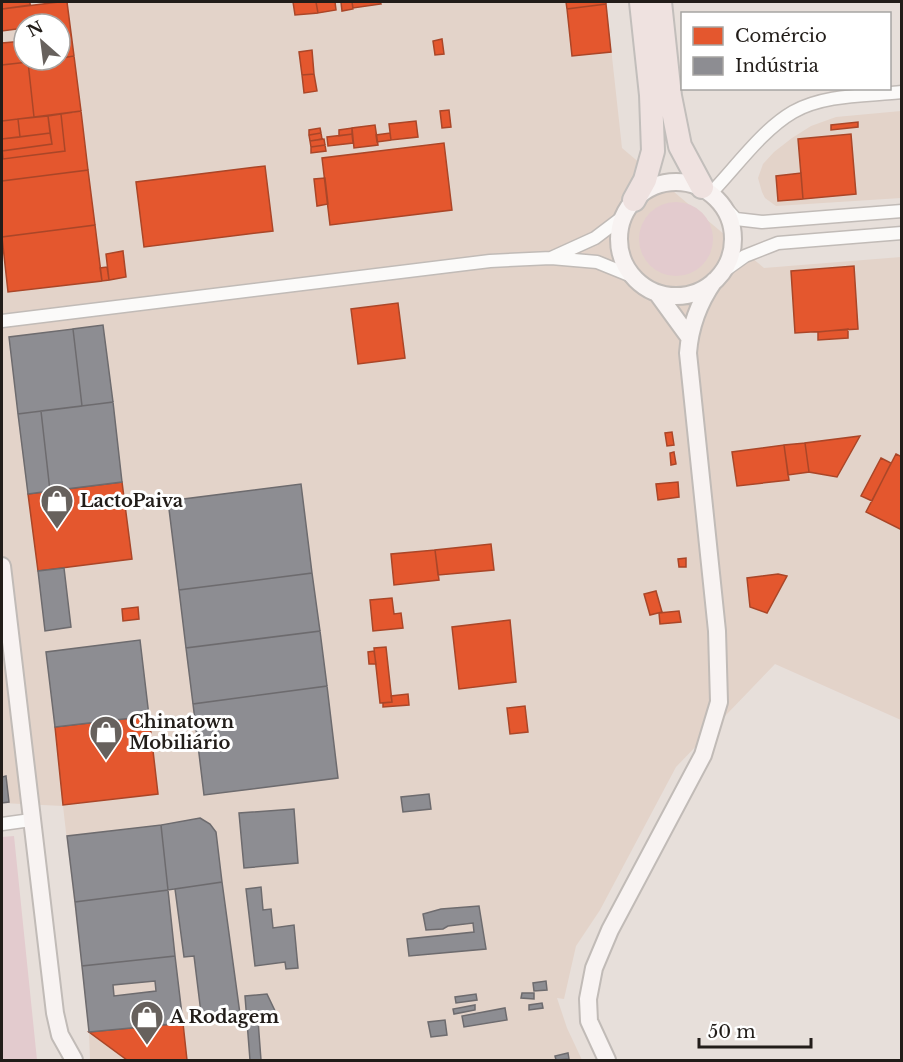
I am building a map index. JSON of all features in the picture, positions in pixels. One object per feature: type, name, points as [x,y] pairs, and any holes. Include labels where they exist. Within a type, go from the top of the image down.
[{"type":"highway","points":[[629,208],[645,180],[653,151],[651,95],[641,2]]},
{"type":"highway","points":[[660,2],[670,96],[680,146],[712,195]]},
{"type":"street","points":[[712,195],[763,136],[795,111],[833,99],[902,92]]},
{"type":"street","points":[[550,258],[595,238],[648,189],[665,182],[684,182],[712,195],[736,219],[762,222],[902,211]]},
{"type":"street","points":[[607,1060],[589,1021],[588,999],[594,968],[610,930],[703,755],[720,702],[717,631],[688,353],[689,337],[698,308],[731,254],[734,237],[731,219],[712,195]]},
{"type":"street","points":[[629,208],[619,232],[620,248],[625,264],[634,277],[645,286],[657,293],[672,296],[687,295],[702,290],[753,252],[778,243],[902,233]]},
{"type":"street","points":[[2,321],[490,261],[550,258],[597,262],[634,277]]},
{"type":"street","points":[[657,293],[689,337]]},
{"type":"street","points":[[2,566],[4,617],[55,1013],[60,1035],[74,1060]]},
{"type":"street","points":[[2,824],[31,820]]},
{"type":"shaded area","points":[[2,2],[606,2],[622,148],[764,268],[901,257],[901,720],[775,664],[676,767],[600,910],[576,946],[564,999],[557,998],[567,1028],[582,1060],[90,1060],[89,1032],[63,806],[2,803]]},
{"type":"shaded area","points":[[901,111],[901,198],[776,206],[765,198],[758,178],[763,164],[792,138],[811,126],[836,117]]},
{"type":"shaded area","points":[[676,202],[690,205],[702,213],[710,225],[713,239],[710,253],[702,265],[690,273],[676,276],[662,273],[650,265],[642,253],[639,239],[642,225],[650,213],[662,205]]},
{"type":"shaded area","points":[[14,836],[37,1060],[2,1060],[2,837]]},
{"type":"building: Comércio","points":[[2,2],[30,2],[30,5],[2,9]]},
{"type":"building: Comércio","points":[[67,2],[68,12],[12,12],[12,30],[2,31],[2,9]]},
{"type":"building: Comércio","points":[[293,2],[316,2],[318,13],[295,15]]},
{"type":"building: Comércio","points":[[316,2],[335,2],[336,10],[318,13]]},
{"type":"building: Comércio","points":[[341,2],[352,2],[353,9],[342,11]]},
{"type":"building: Comércio","points":[[352,2],[380,2],[381,4],[353,8]]},
{"type":"building: Comércio","points":[[566,2],[606,2],[606,4],[567,9]]},
{"type":"building: Comércio","points":[[606,4],[611,52],[572,56],[567,9]]},
{"type":"building: Comércio","points":[[442,39],[444,54],[435,55],[433,41]]},
{"type":"building: Comércio","points":[[12,42],[12,64],[2,65],[2,43]]},
{"type":"building: Comércio","points":[[312,50],[314,74],[302,75],[299,52]]},
{"type":"building: Comércio","points":[[72,56],[74,56],[81,111],[34,117],[29,72],[72,72]]},
{"type":"building: Comércio","points":[[12,64],[12,72],[29,72],[34,117],[2,121],[2,65]]},
{"type":"building: Comércio","points":[[314,74],[317,91],[304,93],[302,75]]},
{"type":"building: Comércio","points":[[449,110],[451,127],[442,128],[440,111]]},
{"type":"building: Comércio","points":[[81,111],[88,170],[2,181],[2,147],[3,159],[65,151],[61,114]]},
{"type":"building: Comércio","points":[[61,114],[65,151],[3,159],[2,151],[52,144],[48,116]]},
{"type":"building: Comércio","points":[[48,116],[50,133],[20,137],[18,119]]},
{"type":"building: Comércio","points":[[18,119],[20,137],[2,139],[2,121]]},
{"type":"building: Comércio","points":[[416,121],[418,137],[391,140],[389,124]]},
{"type":"building: Comércio","points":[[858,122],[858,127],[831,130],[831,125]]},
{"type":"building: Comércio","points":[[375,125],[378,145],[354,148],[352,128]]},
{"type":"building: Comércio","points":[[320,128],[321,133],[309,135],[309,130]]},
{"type":"building: Comércio","points":[[352,128],[352,134],[339,136],[339,130]]},
{"type":"building: Comércio","points":[[50,133],[52,144],[2,151],[2,139]]},
{"type":"building: Comércio","points":[[321,133],[322,139],[310,141],[309,135]]},
{"type":"building: Comércio","points":[[390,133],[391,140],[377,142],[376,135]]},
{"type":"building: Comércio","points":[[352,134],[353,143],[328,146],[327,137]]},
{"type":"building: Comércio","points":[[851,134],[856,194],[803,199],[798,139]]},
{"type":"building: Comércio","points":[[324,139],[325,145],[311,147],[310,141]]},
{"type":"building: Comércio","points":[[444,143],[452,210],[330,225],[322,158]]},
{"type":"building: Comércio","points":[[325,145],[326,151],[311,153],[311,147]]},
{"type":"building: Comércio","points":[[265,166],[273,231],[144,247],[136,182]]},
{"type":"building: Comércio","points":[[88,170],[95,225],[2,237],[2,181]]},
{"type":"building: Comércio","points":[[801,173],[803,199],[778,201],[776,176]]},
{"type":"building: Comércio","points":[[325,178],[328,204],[317,206],[314,179]]},
{"type":"building: Comércio","points":[[95,225],[102,281],[8,292],[2,237]]},
{"type":"building: Comércio","points":[[123,251],[126,277],[109,280],[106,254]]},
{"type":"building: Comércio","points":[[854,266],[858,329],[795,333],[791,271]]},
{"type":"building: Comércio","points":[[107,267],[109,280],[102,281],[100,268]]},
{"type":"building: Comércio","points":[[398,303],[405,358],[358,364],[351,309]]},
{"type":"building: Comércio","points":[[848,329],[848,338],[818,340],[818,332]]},
{"type":"building: Comércio","points":[[672,432],[674,445],[667,446],[665,433]]},
{"type":"building: Comércio","points":[[860,436],[837,477],[809,472],[805,443]]},
{"type":"building: Comércio","points":[[805,443],[809,472],[788,475],[784,445]]},
{"type":"building: Comércio","points":[[784,445],[789,480],[737,486],[732,452]]},
{"type":"building: Comércio","points":[[674,452],[676,464],[671,465],[670,453]]},
{"type":"building: Comércio","points":[[896,454],[902,457],[902,530],[866,512]]},
{"type":"building: Comércio","points":[[881,458],[891,463],[872,501],[861,496]]},
{"type":"building: Comércio","points":[[122,482],[132,559],[38,571],[28,494]]},
{"type":"building: Comércio","points":[[678,482],[679,497],[658,500],[656,484]]},
{"type":"building: Comércio","points":[[491,544],[494,570],[438,575],[435,550]]},
{"type":"building: Comércio","points":[[435,550],[439,580],[394,585],[391,554]]},
{"type":"building: Comércio","points":[[686,558],[686,567],[679,567],[678,559]]},
{"type":"building: Comércio","points":[[778,574],[787,576],[767,613],[750,607],[747,578]]},
{"type":"building: Comércio","points":[[656,591],[662,612],[650,615],[644,594]]},
{"type":"building: Comércio","points":[[392,598],[394,614],[401,613],[403,628],[373,631],[370,600]]},
{"type":"building: Comércio","points":[[138,607],[139,619],[123,621],[122,609]]},
{"type":"building: Comércio","points":[[679,611],[681,622],[660,624],[659,613]]},
{"type":"building: Comércio","points":[[510,620],[516,682],[459,689],[452,627]]},
{"type":"building: Comércio","points":[[386,647],[392,702],[380,703],[374,648]]},
{"type":"building: Comércio","points":[[374,651],[376,664],[369,664],[368,652]]},
{"type":"building: Comércio","points":[[408,694],[409,705],[383,707],[383,703],[392,702],[391,696]]},
{"type":"building: Comércio","points":[[525,706],[528,732],[510,734],[507,708]]},
{"type":"building: Comércio","name":"Chinatown Mobiliário","points":[[149,716],[158,794],[63,805],[55,727]]},
{"type":"building: Comércio","name":"A Rodagem","points":[[183,1023],[187,1060],[127,1060],[89,1032]]},
{"type":"building: Indústria","points":[[103,325],[113,402],[82,406],[73,329]]},
{"type":"building: Indústria","points":[[73,329],[82,406],[18,414],[9,337]]},
{"type":"building: Indústria","points":[[113,402],[122,482],[50,491],[41,411]]},
{"type":"building: Indústria","points":[[41,411],[50,491],[28,494],[18,414]]},
{"type":"building: Indústria","points":[[301,484],[312,573],[179,590],[168,501]]},
{"type":"building: Indústria","points":[[64,568],[71,627],[45,631],[38,571]]},
{"type":"building: Indústria","points":[[312,573],[320,631],[186,648],[179,590]]},
{"type":"building: Indústria","points":[[320,631],[327,686],[193,704],[186,648]]},
{"type":"building: Indústria","points":[[140,640],[149,716],[55,727],[46,652]]},
{"type":"building: Indústria","points":[[327,686],[338,778],[204,795],[193,704]]},
{"type":"building: Indústria","points":[[6,776],[9,802],[2,803],[2,777]]},
{"type":"building: Indústria","points":[[429,794],[431,809],[403,812],[401,797]]},
{"type":"building: Indústria","points":[[294,809],[298,863],[244,868],[239,813]]},
{"type":"building: Indústria","points":[[200,818],[210,824],[216,832],[222,882],[168,890],[161,825]]},
{"type":"building: Indústria","points":[[161,825],[168,890],[75,902],[67,836]]},
{"type":"building: Indústria","points":[[222,882],[240,1014],[202,1021],[194,956],[184,957],[175,889]]},
{"type":"building: Indústria","points":[[261,887],[263,910],[271,909],[273,928],[294,925],[298,968],[286,969],[285,962],[255,966],[246,889]]},
{"type":"building: Indústria","points":[[168,890],[175,956],[82,966],[75,902]]},
{"type":"building: Indústria","points":[[479,906],[486,949],[409,956],[407,939],[474,932],[473,923],[426,930],[423,914],[441,909]]},
{"type":"building: Indústria","points":[[175,956],[183,1023],[89,1032],[82,966]],"holes":[[[155,981],[156,991],[114,996],[113,985]]]},
{"type":"building: Indústria","points":[[546,981],[547,990],[534,991],[533,983]]},
{"type":"building: Indústria","points":[[522,993],[534,993],[534,999],[521,998]]},
{"type":"building: Indústria","points":[[267,994],[277,1015],[266,1015],[266,1020],[258,1020],[261,1060],[250,1060],[245,996]]},
{"type":"building: Indústria","points":[[476,994],[477,1000],[456,1003],[455,997]]},
{"type":"building: Indústria","points":[[542,1003],[543,1008],[529,1010],[529,1005]]},
{"type":"building: Indústria","points":[[475,1005],[475,1010],[454,1014],[453,1009]]},
{"type":"building: Indústria","points":[[505,1008],[507,1020],[464,1027],[462,1016]]},
{"type":"building: Indústria","points":[[445,1020],[447,1035],[431,1037],[428,1022]]},
{"type":"building: Indústria","points":[[568,1053],[569,1059],[556,1060],[555,1056]]},
{"type":"place","name":"LactoPaiva","points":[[57,530]]},
{"type":"place","name":"Chinatown Mobiliário","points":[[106,761]]},
{"type":"place","name":"A Rodagem","points":[[147,1046]]}]
